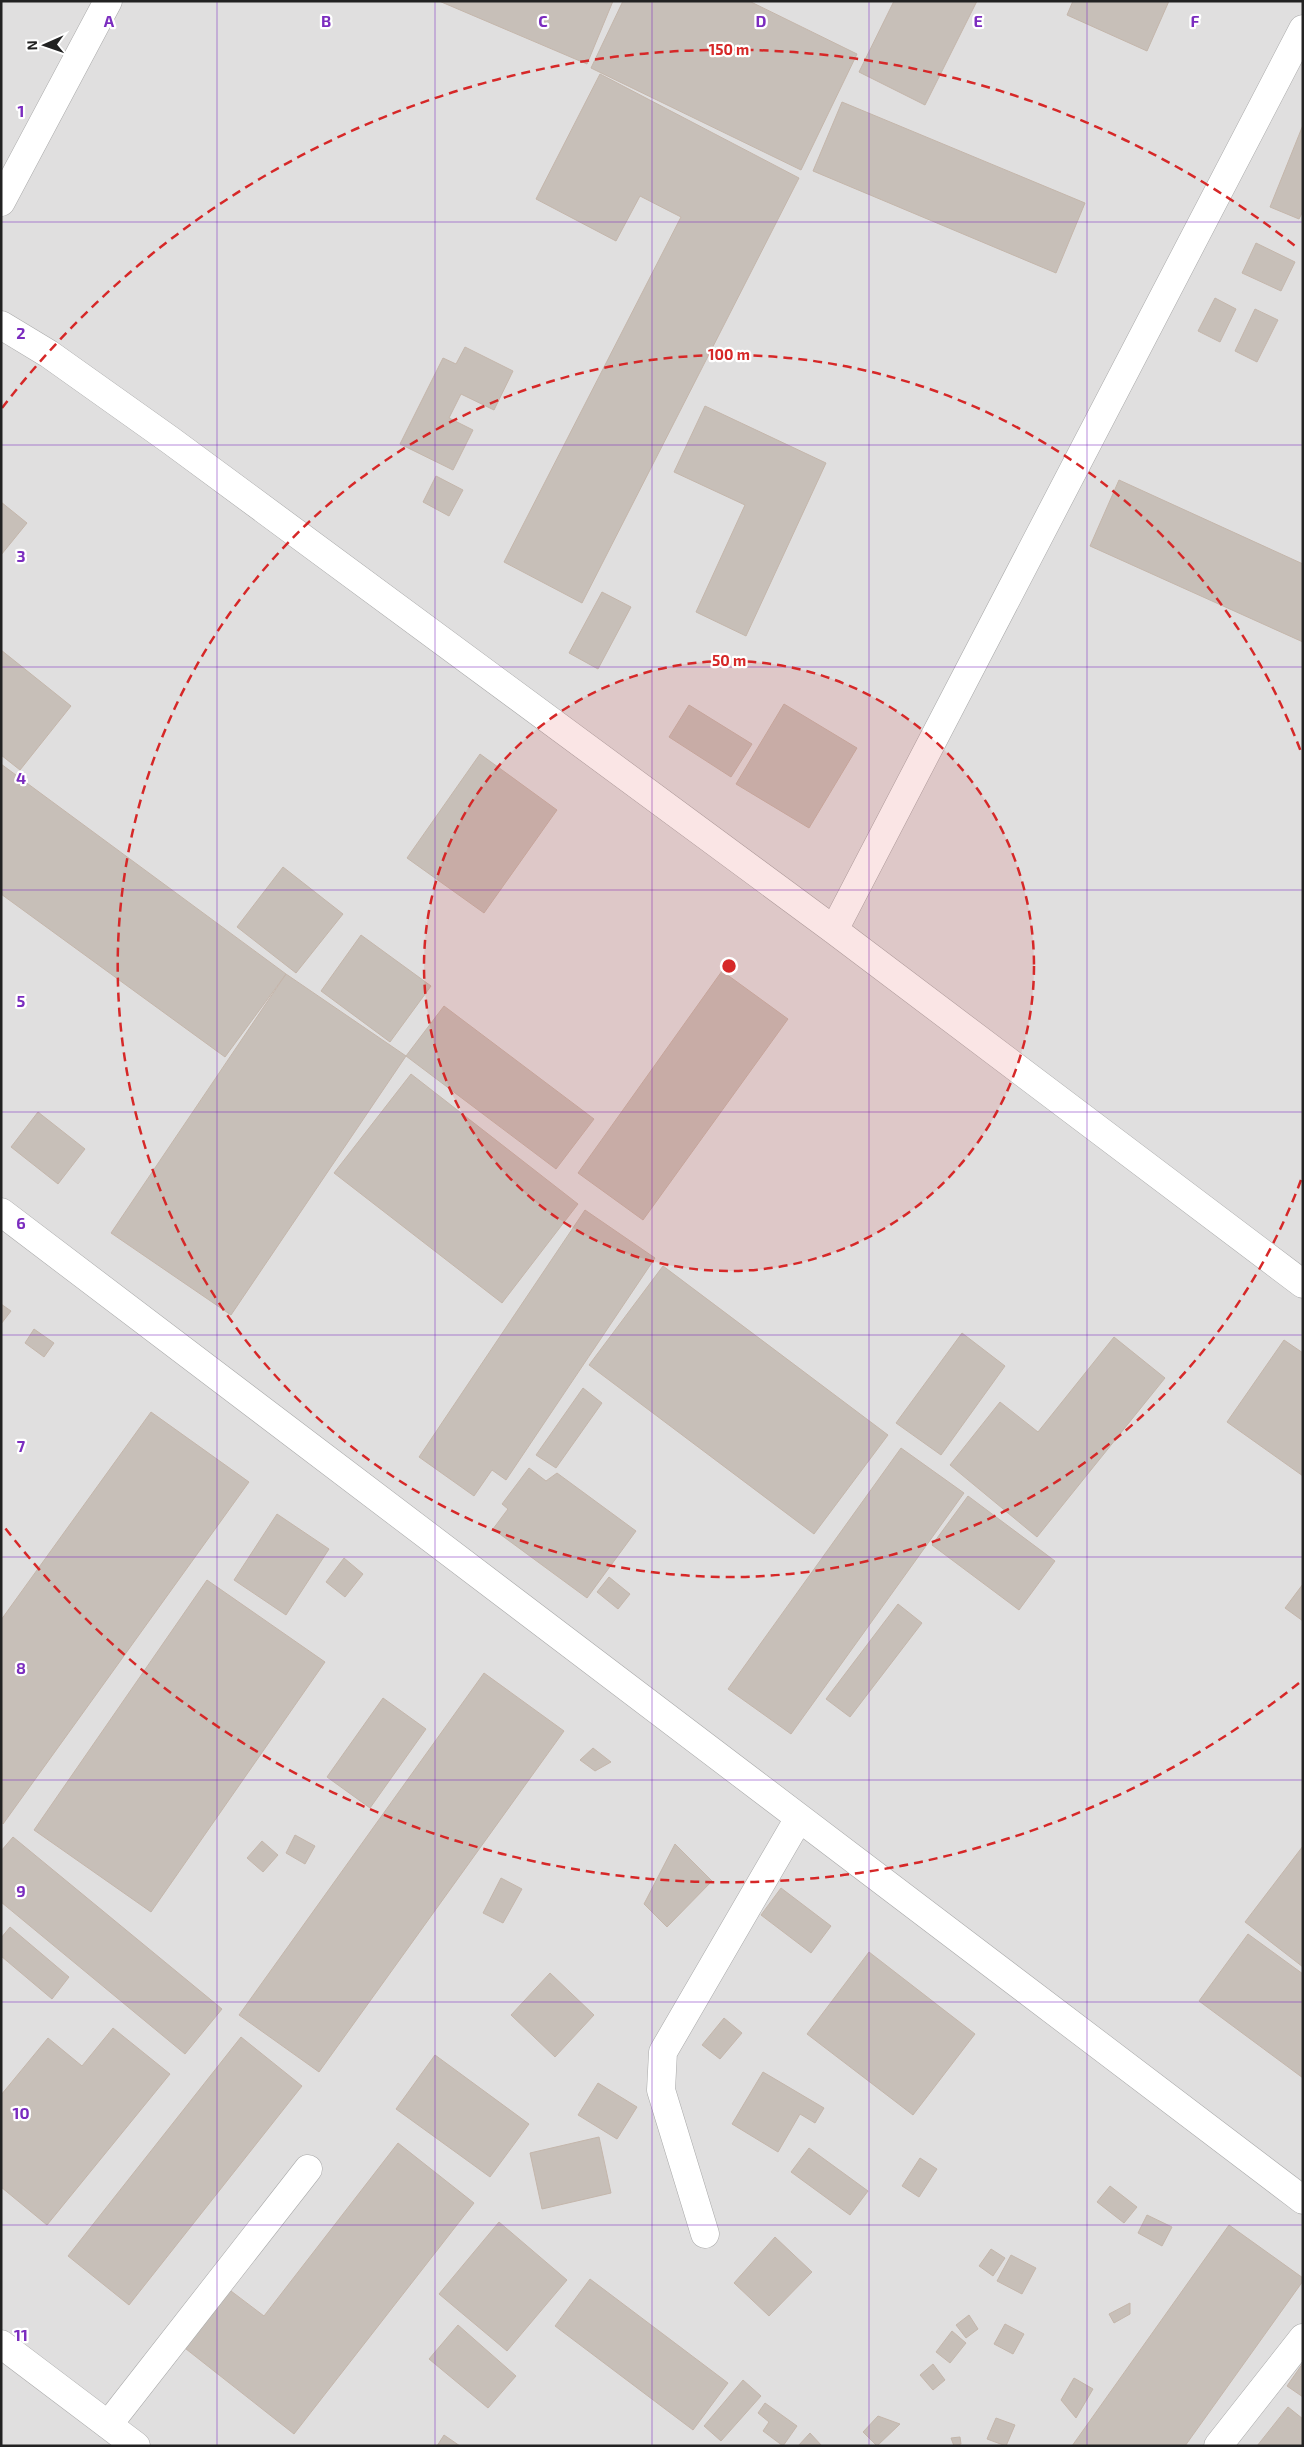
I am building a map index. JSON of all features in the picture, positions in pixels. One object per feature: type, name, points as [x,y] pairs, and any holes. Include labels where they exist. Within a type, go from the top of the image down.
[{"type":"street","points":[[1,202],[108,1]]},
{"type":"street","points":[[834,930],[1303,29]]},
{"type":"street","points":[[1,325],[49,354],[170,440],[834,930],[1303,1284]]},
{"type":"street","points":[[1,1212],[1303,2200]]},
{"type":"street","points":[[705,2234],[661,2090],[663,2052],[799,1818]]},
{"type":"street","points":[[108,2425],[308,2169]]},
{"type":"street","points":[[1218,2446],[1303,2338]]},
{"type":"street","points":[[1,2344],[136,2446]]},
{"type":"shaded area","points":[[1,1],[1303,1],[1303,2446],[1,2446]]},
{"type":"building","points":[[439,1],[613,1],[587,64]]},
{"type":"building","points":[[623,1],[749,1],[857,54],[801,170],[591,68]]},
{"type":"building","points":[[894,1],[977,1],[925,105],[859,72]]},
{"type":"building","points":[[1073,1],[1169,1],[1147,51],[1067,15]]},
{"type":"building","points":[[600,74],[799,178],[582,603],[504,562],[681,217],[640,196],[616,241],[536,199]]},
{"type":"building","points":[[842,102],[1085,203],[1056,273],[813,171]]},
{"type":"building","points":[[1303,125],[1303,211],[1299,219],[1270,207]]},
{"type":"building","points":[[1256,243],[1295,262],[1281,291],[1242,273]]},
{"type":"building","points":[[1215,298],[1236,309],[1220,342],[1198,331]]},
{"type":"building","points":[[1255,309],[1278,320],[1257,362],[1235,351]]},
{"type":"building","points":[[465,347],[513,371],[494,410],[461,394],[449,418],[473,430],[453,470],[400,444],[443,358],[456,364]]},
{"type":"building","points":[[705,406],[826,463],[746,636],[696,612],[745,505],[674,472]]},
{"type":"building","points":[[436,476],[463,490],[449,516],[423,502]]},
{"type":"building","points":[[1119,480],[1303,564],[1303,642],[1090,546]]},
{"type":"building","points":[[1,502],[27,523],[1,555]]},
{"type":"building","points":[[602,592],[631,607],[598,669],[569,653]]},
{"type":"building","points":[[1,650],[71,706],[20,770],[1,755]]},
{"type":"building","points":[[784,704],[857,748],[809,828],[736,784]]},
{"type":"building","points":[[689,705],[752,744],[731,777],[669,737]]},
{"type":"building","points":[[480,754],[557,810],[484,913],[407,858]]},
{"type":"building","points":[[1,764],[286,974],[225,1057],[1,894]]},
{"type":"building","points":[[283,867],[343,914],[296,973],[237,927]]},
{"type":"building","points":[[361,935],[431,986],[390,1042],[321,991]]},
{"type":"building","points":[[722,971],[788,1019],[643,1220],[578,1173]]},
{"type":"building","points":[[286,974],[406,1056],[231,1315],[111,1233]]},
{"type":"building","points":[[444,1006],[594,1119],[556,1169],[406,1056]]},
{"type":"building","points":[[411,1074],[578,1204],[502,1303],[334,1173]]},
{"type":"building","points":[[38,1112],[85,1149],[58,1184],[11,1147]]},
{"type":"building","points":[[585,1210],[655,1258],[506,1480],[492,1470],[474,1496],[419,1457]]},
{"type":"building","points":[[663,1266],[888,1435],[814,1534],[589,1365]]},
{"type":"building","points":[[1,1304],[11,1311],[1,1324]]},
{"type":"building","points":[[34,1329],[54,1343],[44,1357],[25,1343]]},
{"type":"building","points":[[962,1333],[1005,1366],[941,1455],[896,1423]]},
{"type":"building","points":[[1114,1337],[1165,1378],[1037,1537],[950,1465],[1000,1402],[1038,1432]]},
{"type":"building","points":[[1284,1340],[1303,1353],[1303,1476],[1227,1422]]},
{"type":"building","points":[[583,1388],[602,1403],[556,1468],[536,1455]]},
{"type":"building","points":[[151,1412],[249,1482],[3,1824],[1,1620]]},
{"type":"building","points":[[901,1448],[964,1493],[791,1734],[728,1689]]},
{"type":"building","points":[[529,1468],[546,1481],[557,1473],[636,1531],[587,1598],[493,1529],[508,1509],[502,1504]]},
{"type":"building","points":[[968,1496],[1055,1561],[1019,1610],[932,1545]]},
{"type":"building","points":[[277,1514],[329,1549],[286,1615],[234,1580]]},
{"type":"building","points":[[344,1558],[363,1574],[345,1597],[326,1582]]},
{"type":"building","points":[[609,1577],[630,1594],[618,1609],[597,1592]]},
{"type":"building","points":[[207,1580],[325,1662],[151,1912],[34,1830]]},
{"type":"building","points":[[1303,1584],[1303,1621],[1285,1608]]},
{"type":"building","points":[[898,1604],[922,1623],[850,1717],[826,1699]]},
{"type":"building","points":[[484,1673],[564,1731],[319,2072],[239,2015]]},
{"type":"building","points":[[383,1698],[426,1729],[370,1808],[327,1777]]},
{"type":"building","points":[[593,1748],[611,1762],[595,1771],[580,1760]]},
{"type":"building","points":[[295,1835],[315,1846],[305,1864],[286,1853]]},
{"type":"building","points":[[13,1837],[222,2009],[185,2054],[1,1902],[1,1851]]},
{"type":"building","points":[[262,1841],[278,1855],[263,1872],[247,1858]]},
{"type":"building","points":[[675,1844],[712,1881],[667,1927],[644,1904]]},
{"type":"building","points":[[1303,1846],[1303,1967],[1245,1922]]},
{"type":"building","points":[[501,1878],[522,1889],[503,1923],[483,1913]]},
{"type":"building","points":[[781,1888],[831,1926],[811,1953],[761,1915]]},
{"type":"building","points":[[10,1927],[69,1977],[52,1999],[1,1956],[1,1938]]},
{"type":"building","points":[[1248,1934],[1303,1974],[1303,2078],[1199,2001]]},
{"type":"building","points":[[869,1952],[975,2034],[913,2115],[807,2034]]},
{"type":"building","points":[[550,1973],[594,2015],[555,2057],[511,2015]]},
{"type":"building","points":[[724,2018],[742,2033],[720,2059],[702,2045]]},
{"type":"building","points":[[113,2028],[170,2074],[47,2225],[1,2187],[1,2095],[48,2038],[82,2066]]},
{"type":"building","points":[[241,2037],[302,2086],[129,2305],[68,2256]]},
{"type":"building","points":[[435,2055],[529,2124],[490,2177],[396,2109]]},
{"type":"building","points":[[763,2072],[824,2108],[815,2123],[800,2114],[778,2152],[732,2124]]},
{"type":"building","points":[[598,2083],[637,2107],[617,2139],[578,2115]]},
{"type":"building","points":[[599,2137],[611,2193],[542,2209],[530,2153]]},
{"type":"building","points":[[398,2143],[474,2203],[294,2434],[181,2345],[227,2288],[264,2316]]},
{"type":"building","points":[[809,2148],[868,2191],[850,2215],[791,2172]]},
{"type":"building","points":[[920,2158],[937,2169],[919,2197],[902,2186]]},
{"type":"building","points":[[1110,2186],[1137,2207],[1124,2223],[1097,2202]]},
{"type":"building","points":[[1147,2215],[1172,2227],[1162,2246],[1138,2233]]},
{"type":"building","points":[[499,2222],[567,2280],[507,2351],[439,2294]]},
{"type":"building","points":[[1229,2225],[1303,2278],[1303,2281],[1185,2446],[1072,2446]]},
{"type":"building","points":[[775,2237],[812,2272],[769,2316],[734,2283]]},
{"type":"building","points":[[991,2249],[1005,2258],[993,2276],[979,2266]]},
{"type":"building","points":[[1011,2255],[1036,2268],[1022,2294],[997,2281]]},
{"type":"building","points":[[590,2279],[728,2383],[693,2430],[555,2326]]},
{"type":"building","points":[[1130,2303],[1130,2314],[1114,2323],[1109,2314]]},
{"type":"building","points":[[969,2315],[978,2329],[966,2338],[956,2325]]},
{"type":"building","points":[[1005,2324],[1024,2334],[1013,2354],[994,2344]]},
{"type":"building","points":[[458,2325],[516,2376],[488,2408],[429,2359]]},
{"type":"building","points":[[952,2331],[966,2343],[950,2363],[936,2352]]},
{"type":"building","points":[[1303,2363],[1303,2397],[1287,2386]]},
{"type":"building","points":[[933,2364],[945,2380],[933,2390],[920,2375]]},
{"type":"building","points":[[1074,2378],[1093,2389],[1076,2418],[1061,2400]]},
{"type":"building","points":[[743,2380],[761,2396],[721,2441],[704,2426]]},
{"type":"building","points":[[765,2403],[797,2426],[783,2446],[763,2431],[769,2422],[758,2413]]},
{"type":"building","points":[[1288,2407],[1303,2419],[1303,2446],[1257,2446]]},
{"type":"building","points":[[878,2416],[900,2424],[877,2446],[863,2432]]},
{"type":"building","points":[[996,2418],[1015,2425],[1006,2446],[987,2439]]},
{"type":"building","points":[[810,2433],[822,2446],[798,2446]]},
{"type":"building","points":[[444,2435],[460,2446],[437,2446]]},
{"type":"building","points":[[960,2437],[961,2444],[954,2446],[951,2438]]}]
